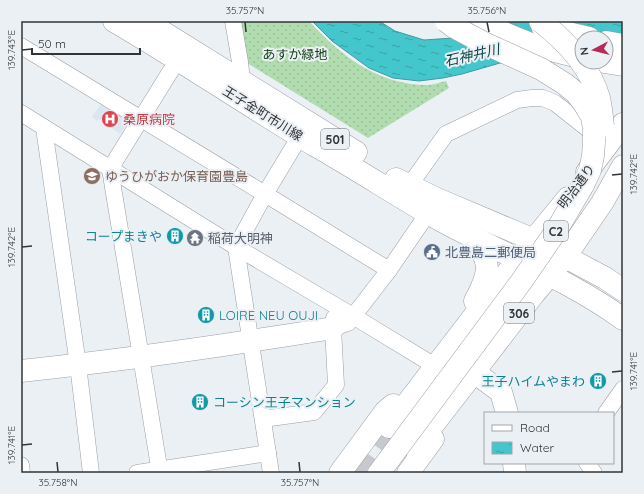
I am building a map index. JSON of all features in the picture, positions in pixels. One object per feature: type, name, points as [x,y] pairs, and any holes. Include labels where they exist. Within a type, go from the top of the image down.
[{"type":"main road","name":"王子金町市川線","points":[[114,21],[242,81],[409,186],[534,240]]},
{"type":"main road","name":"王子金町市川線","points":[[144,21],[182,53],[300,136],[428,213],[518,259]]},
{"type":"main road","name":"C2","points":[[379,473],[521,282],[556,231],[583,186],[590,170],[593,156],[594,129],[592,117],[576,93],[565,84],[541,69],[484,43],[446,21]]},
{"type":"main road","points":[[479,21],[531,44],[574,56]]},
{"type":"main road","points":[[530,21],[574,34]]},
{"type":"main road","name":"C2","points":[[386,473],[518,297],[590,192],[597,174],[604,128],[598,97],[584,65],[558,36],[540,21]]},
{"type":"main road","name":"明治通り","points":[[534,240],[623,124]]},
{"type":"main road","name":"306","points":[[415,448],[533,295],[565,257],[602,203],[623,166]]},
{"type":"main road","points":[[454,342],[481,289],[487,273],[483,252],[471,236]]},
{"type":"main road","name":"501","points":[[534,240],[605,278],[623,290]]},
{"type":"main road","name":"306","points":[[389,427],[534,240]]},
{"type":"main road","name":"501","points":[[518,259],[583,293],[623,319]]},
{"type":"main road","points":[[21,371],[142,357],[250,342],[333,328]]},
{"type":"main road","name":"306","points":[[340,473],[385,412],[435,366]]},
{"type":"main road","points":[[474,372],[501,392],[507,412]]},
{"type":"main road","name":"306","points":[[408,473],[450,416],[474,372]]},
{"type":"street","points":[[233,21],[242,81]]},
{"type":"street","points":[[21,46],[389,270]]},
{"type":"street","points":[[159,472],[142,357],[110,169],[182,53]]},
{"type":"street","points":[[409,186],[446,134],[517,100],[543,98],[555,103],[607,145]]},
{"type":"street","points":[[21,113],[236,247],[435,366]]},
{"type":"street","points":[[44,128],[78,365],[91,473]]},
{"type":"street","points":[[271,473],[236,247],[265,194],[300,136]]},
{"type":"street","points":[[333,328],[348,323],[389,270],[428,213]]},
{"type":"street","points":[[263,419],[314,412],[336,385],[333,328],[338,307]]},
{"type":"street","points":[[607,412],[623,388]]},
{"type":"street","points":[[137,473],[209,468],[268,453]]},
{"type":"street","points":[[21,464],[22,473]]},
{"type":"street","points":[[588,464],[594,473]]},
{"type":"shaded area","name":"桑原病院","points":[[101,104],[126,118],[127,123],[120,134],[99,119],[97,121],[92,117]]},
{"type":"green space","name":"あすか緑地","points":[[239,21],[309,21],[334,46],[348,57],[377,74],[410,84],[430,85],[446,81],[449,88],[368,138],[247,63]]},
{"type":"water","name":"石神井川","points":[[312,21],[379,21],[395,31],[424,40],[453,38],[503,21],[623,21],[623,52],[614,45],[614,30],[574,30],[574,57],[500,63],[462,74],[419,81],[393,78],[369,68],[332,41]]},
{"type":"tunnel","points":[[357,473],[389,427]]},
{"type":"place","name":"桑原病院","points":[[110,119]]},
{"type":"place","name":"ゆうひがおか保育園豊島","points":[[92,176]]},
{"type":"place","name":"コープまきや","points":[[175,236]]},
{"type":"place","name":"稲荷大明神","points":[[195,238]]},
{"type":"place","name":"北豊島二郵便局","points":[[432,252]]},
{"type":"place","name":"LOIRE NEU OUJI","points":[[206,315]]},
{"type":"place","name":"王子ハイムやまわ","points":[[598,381]]},
{"type":"place","name":"コーシン王子マンション","points":[[200,402]]}]
